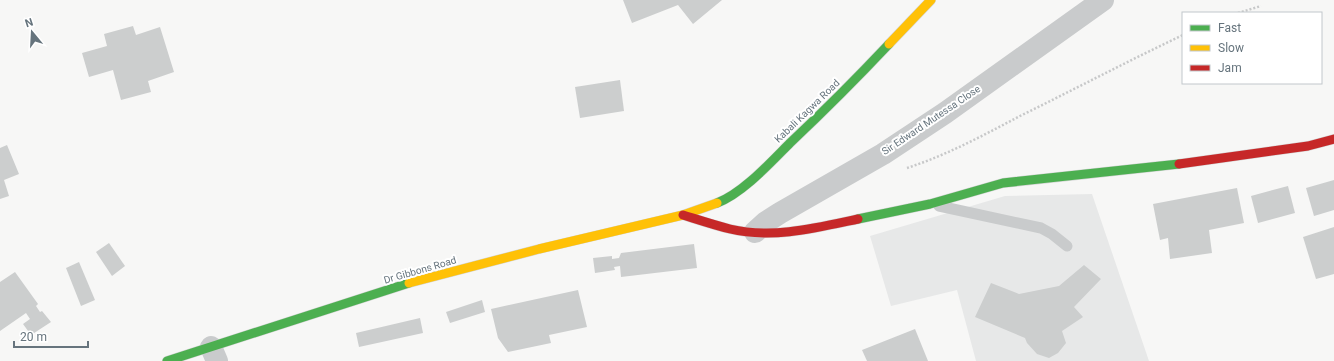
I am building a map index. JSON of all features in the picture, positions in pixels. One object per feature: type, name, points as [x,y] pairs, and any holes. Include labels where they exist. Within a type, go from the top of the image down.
[{"type":"street","name":"Kabali Kagwa Road","points":[[683,215],[722,201],[750,182],[850,85],[931,0]]},
{"type":"street","name":"Sir Edward Mutessa Close","points":[[755,232],[766,222],[793,205],[883,154],[1103,0]]},
{"type":"street","points":[[683,215],[731,229],[780,233],[811,229],[930,204],[1003,183],[1212,160],[1308,146],[1334,139]]},
{"type":"street","name":"Dr Gibbons Road","points":[[167,361],[214,354],[411,282],[539,249],[683,215]]},
{"type":"lane","points":[[930,204],[1041,228],[1052,234],[1067,246]]},
{"type":"path","points":[[1241,12],[1261,6]]},
{"type":"path","points":[[905,169],[925,162],[979,137],[1106,72],[1182,35]]},
{"type":"shaded area","points":[[1092,194],[1149,361],[976,361],[957,290],[891,306],[870,236],[1005,196]]},
{"type":"building","points":[[623,0],[722,0],[693,24],[678,5],[632,23]]},
{"type":"building","points":[[133,26],[136,35],[160,27],[174,72],[148,81],[151,92],[121,100],[113,70],[89,77],[82,53],[107,46],[104,34]]},
{"type":"building","points":[[620,80],[624,111],[580,118],[575,87]]},
{"type":"building","points":[[7,145],[19,174],[4,180],[9,196],[0,199],[0,148]]},
{"type":"building","points":[[1334,180],[1334,210],[1314,216],[1306,188]]},
{"type":"building","points":[[1288,186],[1295,213],[1258,223],[1251,196]]},
{"type":"building","points":[[1237,188],[1244,223],[1209,230],[1212,253],[1170,259],[1168,238],[1160,240],[1153,204]]},
{"type":"building","points":[[1334,227],[1334,274],[1316,279],[1303,237]]},
{"type":"building","points":[[109,243],[125,266],[112,276],[96,252]]},
{"type":"building","points":[[694,244],[697,268],[621,277],[620,266],[614,267],[615,270],[595,273],[593,258],[612,256],[612,259],[619,258],[621,253]]},
{"type":"building","points":[[79,262],[95,300],[81,306],[66,268]]},
{"type":"building","points":[[1084,265],[1101,279],[1074,307],[1083,317],[1062,331],[1066,343],[1058,353],[1049,358],[1037,354],[1027,343],[1025,338],[975,317],[991,283],[1019,294],[1059,286]]},
{"type":"building","points":[[15,272],[38,304],[36,306],[40,312],[42,311],[51,322],[31,335],[23,324],[30,319],[26,313],[0,331],[0,282]]},
{"type":"building","points":[[578,290],[587,327],[549,335],[551,343],[508,352],[498,338],[491,309]]},
{"type":"building","points":[[482,300],[485,312],[450,323],[446,312]]},
{"type":"building","points":[[420,318],[423,333],[359,347],[356,333]]},
{"type":"building","points":[[915,329],[928,361],[867,361],[862,350]]},
{"type":"traffic: fast","points":[[717,203],[747,185],[889,44]]},
{"type":"traffic: fast","points":[[858,219],[930,204],[1003,183],[1179,164]]},
{"type":"traffic: fast","points":[[167,361],[409,283]]},
{"type":"traffic: slow","points":[[889,44],[931,0]]},
{"type":"traffic: slow","points":[[409,283],[539,249],[683,215],[717,203]]},
{"type":"traffic: jam","points":[[1179,164],[1308,146],[1334,139]]},
{"type":"traffic: jam","points":[[683,215],[730,229],[762,233],[778,233],[810,229],[858,219]]}]
